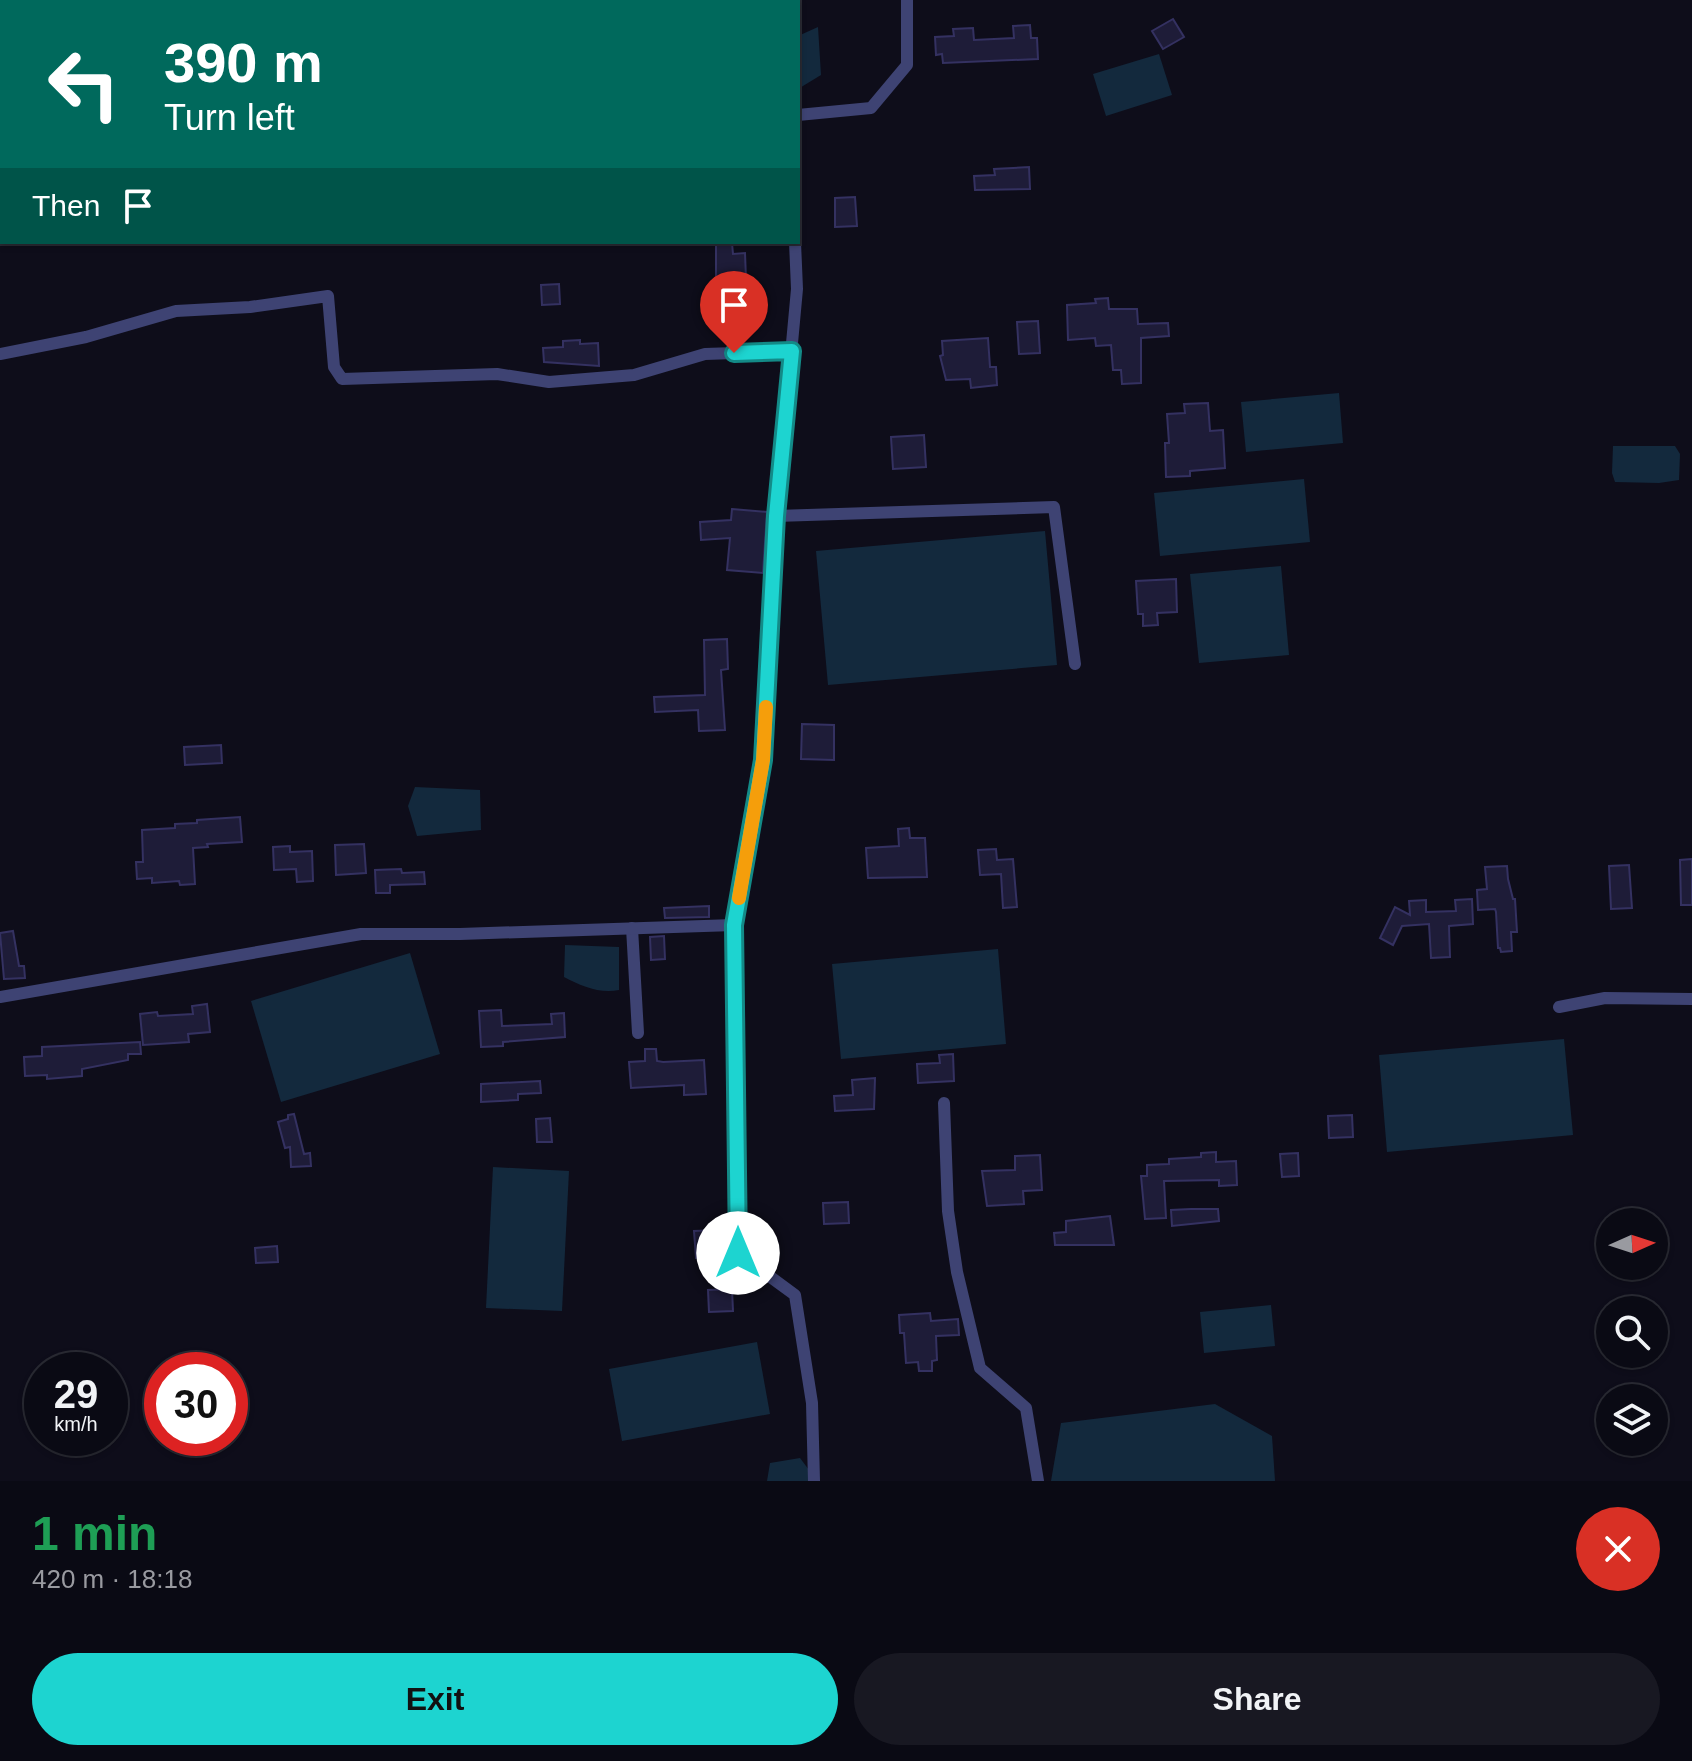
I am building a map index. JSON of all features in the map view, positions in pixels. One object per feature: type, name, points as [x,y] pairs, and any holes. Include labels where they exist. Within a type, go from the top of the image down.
[{"type":"street","points":[[800,115],[871,108],[907,65],[907,0]]},
{"type":"street","points":[[795,244],[797,289],[776,516],[763,760],[734,925],[738,1253],[795,1295],[812,1403],[814,1481]]},
{"type":"street","points":[[0,354],[86,337],[176,311],[250,307],[328,296],[334,367],[342,379],[497,374],[549,382],[634,375],[705,354],[792,351]]},
{"type":"street","points":[[776,516],[1054,507],[1075,664]]},
{"type":"street","points":[[0,997],[361,934],[734,925]]},
{"type":"street","points":[[632,928],[638,1033]]},
{"type":"street","points":[[1559,1007],[1605,998],[1692,999]]},
{"type":"street","points":[[944,1103],[948,1211],[957,1272],[980,1368],[1026,1408],[1038,1481]]},
{"type":"water","points":[[818,27],[821,75],[800,88],[800,35]]},
{"type":"water","points":[[1159,54],[1172,95],[1106,116],[1093,74]]},
{"type":"water","points":[[1339,393],[1343,443],[1246,452],[1241,402]]},
{"type":"water","points":[[1613,446],[1675,446],[1680,454],[1679,480],[1615,482],[1612,473]]},
{"type":"water","points":[[1304,479],[1310,542],[1160,556],[1154,493]]},
{"type":"water","points":[[1045,531],[1057,665],[828,685],[816,551]]},
{"type":"water","points":[[1281,566],[1289,655],[1199,663],[1190,574]]},
{"type":"water","points":[[415,787],[480,790],[481,830],[417,836],[408,806]]},
{"type":"water","points":[[565,945],[619,947],[619,990],[591,988],[564,977]]},
{"type":"water","points":[[998,949],[1006,1044],[841,1059],[832,964]]},
{"type":"water","points":[[410,953],[440,1054],[281,1102],[251,1001]]},
{"type":"water","points":[[1564,1039],[1573,1135],[1387,1152],[1379,1055]]},
{"type":"water","points":[[493,1167],[569,1171],[562,1311],[486,1308]]},
{"type":"water","points":[[1271,1305],[1275,1346],[1204,1353],[1200,1312]]},
{"type":"water","points":[[757,1342],[770,1414],[622,1441],[609,1369]]},
{"type":"water","points":[[1215,1404],[1272,1436],[1275,1481],[1051,1481],[1061,1423]]},
{"type":"water","points":[[800,1458],[809,1470],[809,1481],[767,1481],[770,1463]]},
{"type":"building","points":[[1173,19],[1184,37],[1163,49],[1152,31]]},
{"type":"building","points":[[1030,25],[1031,38],[1037,38],[1038,59],[943,63],[942,54],[936,55],[935,37],[954,36],[953,29],[973,28],[974,40],[1014,38],[1013,26]]},
{"type":"building","points":[[1029,167],[1030,189],[975,190],[974,176],[995,175],[994,169]]},
{"type":"building","points":[[855,197],[857,226],[835,227],[835,198]]},
{"type":"building","points":[[716,244],[732,244],[733,254],[745,253],[746,279],[716,281]]},
{"type":"building","points":[[559,284],[560,304],[542,305],[541,285]]},
{"type":"building","points":[[756,284],[757,305],[739,306],[738,285]]},
{"type":"building","points":[[1108,298],[1109,309],[1137,309],[1138,324],[1168,323],[1169,336],[1141,338],[1141,383],[1122,384],[1121,370],[1113,370],[1111,345],[1096,346],[1095,338],[1068,340],[1067,305],[1096,303],[1095,299]]},
{"type":"building","points":[[1038,321],[1040,353],[1019,354],[1017,322]]},
{"type":"building","points":[[988,338],[990,367],[996,367],[997,385],[971,388],[970,379],[946,380],[940,356],[943,355],[942,341]]},
{"type":"building","points":[[580,340],[580,344],[598,343],[599,366],[544,362],[543,348],[563,347],[563,341]]},
{"type":"building","points":[[1208,403],[1210,431],[1223,430],[1225,468],[1190,471],[1190,476],[1166,477],[1165,443],[1169,443],[1167,414],[1185,413],[1184,404]]},
{"type":"building","points":[[924,435],[926,467],[893,469],[891,437]]},
{"type":"building","points":[[732,509],[767,512],[763,573],[727,570],[730,538],[701,540],[700,522],[731,520]]},
{"type":"building","points":[[1176,579],[1177,612],[1157,613],[1158,625],[1143,626],[1143,614],[1138,614],[1136,581]]},
{"type":"building","points":[[727,639],[728,669],[721,670],[725,730],[699,731],[698,710],[655,712],[654,697],[705,695],[704,640]]},
{"type":"building","points":[[802,724],[834,725],[834,760],[801,759]]},
{"type":"building","points":[[221,745],[222,763],[185,765],[184,747]]},
{"type":"building","points":[[240,817],[242,842],[193,848],[195,884],[180,885],[179,881],[152,883],[152,878],[137,879],[136,862],[143,862],[142,830],[175,828],[175,824],[197,823],[197,820]]},
{"type":"building","points":[[909,828],[910,838],[925,838],[927,877],[868,878],[866,848],[899,846],[898,829]]},
{"type":"building","points":[[364,844],[366,873],[336,875],[335,845]]},
{"type":"building","points":[[290,846],[290,852],[312,851],[313,881],[297,882],[296,869],[274,870],[273,847]]},
{"type":"building","points":[[996,849],[997,860],[1013,859],[1017,907],[1003,908],[1001,874],[980,875],[978,850]]},
{"type":"building","points":[[1692,859],[1692,905],[1681,905],[1680,860]]},
{"type":"building","points":[[1629,865],[1632,908],[1611,909],[1609,866]]},
{"type":"building","points":[[1507,866],[1515,899],[1517,932],[1511,932],[1512,951],[1501,952],[1498,948],[1495,909],[1478,910],[1477,890],[1487,889],[1485,867]]},
{"type":"building","points":[[401,869],[402,873],[424,872],[425,884],[390,885],[390,893],[376,893],[375,870]]},
{"type":"building","points":[[1472,899],[1473,924],[1449,926],[1450,957],[1431,958],[1429,924],[1402,926],[1393,945],[1380,938],[1395,907],[1410,915],[1409,901],[1426,900],[1426,912],[1456,911],[1455,900]]},
{"type":"building","points":[[709,906],[709,917],[665,918],[664,908]]},
{"type":"building","points":[[13,931],[19,966],[24,966],[25,978],[4,979],[0,933]]},
{"type":"building","points":[[664,936],[665,959],[651,960],[650,937]]},
{"type":"building","points":[[207,1004],[210,1032],[188,1034],[189,1042],[143,1045],[140,1014],[193,1014],[192,1006]]},
{"type":"building","points":[[501,1010],[502,1026],[552,1024],[551,1014],[564,1013],[565,1037],[481,1047],[479,1011]]},
{"type":"building","points":[[140,1042],[141,1054],[128,1054],[128,1060],[82,1069],[82,1076],[47,1079],[47,1075],[25,1076],[24,1057],[42,1056],[42,1047]]},
{"type":"building","points":[[645,1049],[656,1049],[657,1061],[704,1060],[706,1094],[684,1095],[684,1085],[631,1088],[629,1062],[645,1061]]},
{"type":"building","points":[[953,1054],[954,1081],[918,1083],[917,1064],[940,1063],[939,1055]]},
{"type":"building","points":[[875,1078],[874,1109],[835,1111],[834,1096],[853,1095],[852,1080]]},
{"type":"building","points":[[540,1081],[541,1093],[518,1094],[518,1100],[481,1102],[481,1084]]},
{"type":"building","points":[[294,1114],[304,1154],[310,1153],[311,1166],[291,1167],[290,1147],[285,1148],[278,1122]]},
{"type":"building","points":[[1352,1115],[1353,1137],[1329,1138],[1328,1116]]},
{"type":"building","points":[[550,1118],[552,1142],[537,1142],[536,1119]]},
{"type":"building","points":[[1216,1152],[1216,1162],[1236,1161],[1237,1185],[1219,1186],[1219,1180],[1164,1181],[1166,1218],[1145,1219],[1141,1176],[1147,1176],[1147,1165],[1169,1164],[1169,1159],[1201,1157],[1201,1153]]},
{"type":"building","points":[[1298,1153],[1299,1176],[1282,1177],[1280,1154]]},
{"type":"building","points":[[1040,1155],[1042,1190],[1023,1191],[1024,1204],[987,1206],[982,1171],[1015,1170],[1015,1156]]},
{"type":"building","points":[[848,1202],[849,1223],[824,1224],[823,1203]]},
{"type":"building","points":[[1218,1209],[1219,1221],[1172,1226],[1171,1210]]},
{"type":"building","points":[[1110,1216],[1114,1245],[1055,1245],[1054,1233],[1066,1232],[1066,1221]]},
{"type":"building","points":[[720,1230],[722,1257],[696,1258],[694,1231]]},
{"type":"building","points":[[277,1246],[278,1262],[256,1263],[255,1248]]},
{"type":"building","points":[[732,1289],[733,1311],[709,1312],[708,1290]]},
{"type":"building","points":[[930,1313],[931,1321],[958,1319],[959,1335],[936,1336],[937,1360],[932,1361],[932,1371],[919,1371],[918,1362],[906,1363],[899,1315]]},
{"type":"slow traffic","points":[[739,898],[763,760],[766,707]]},
{"type":"route","points":[[734,353],[792,351],[776,516],[763,760],[734,925],[738,1253]]}]
